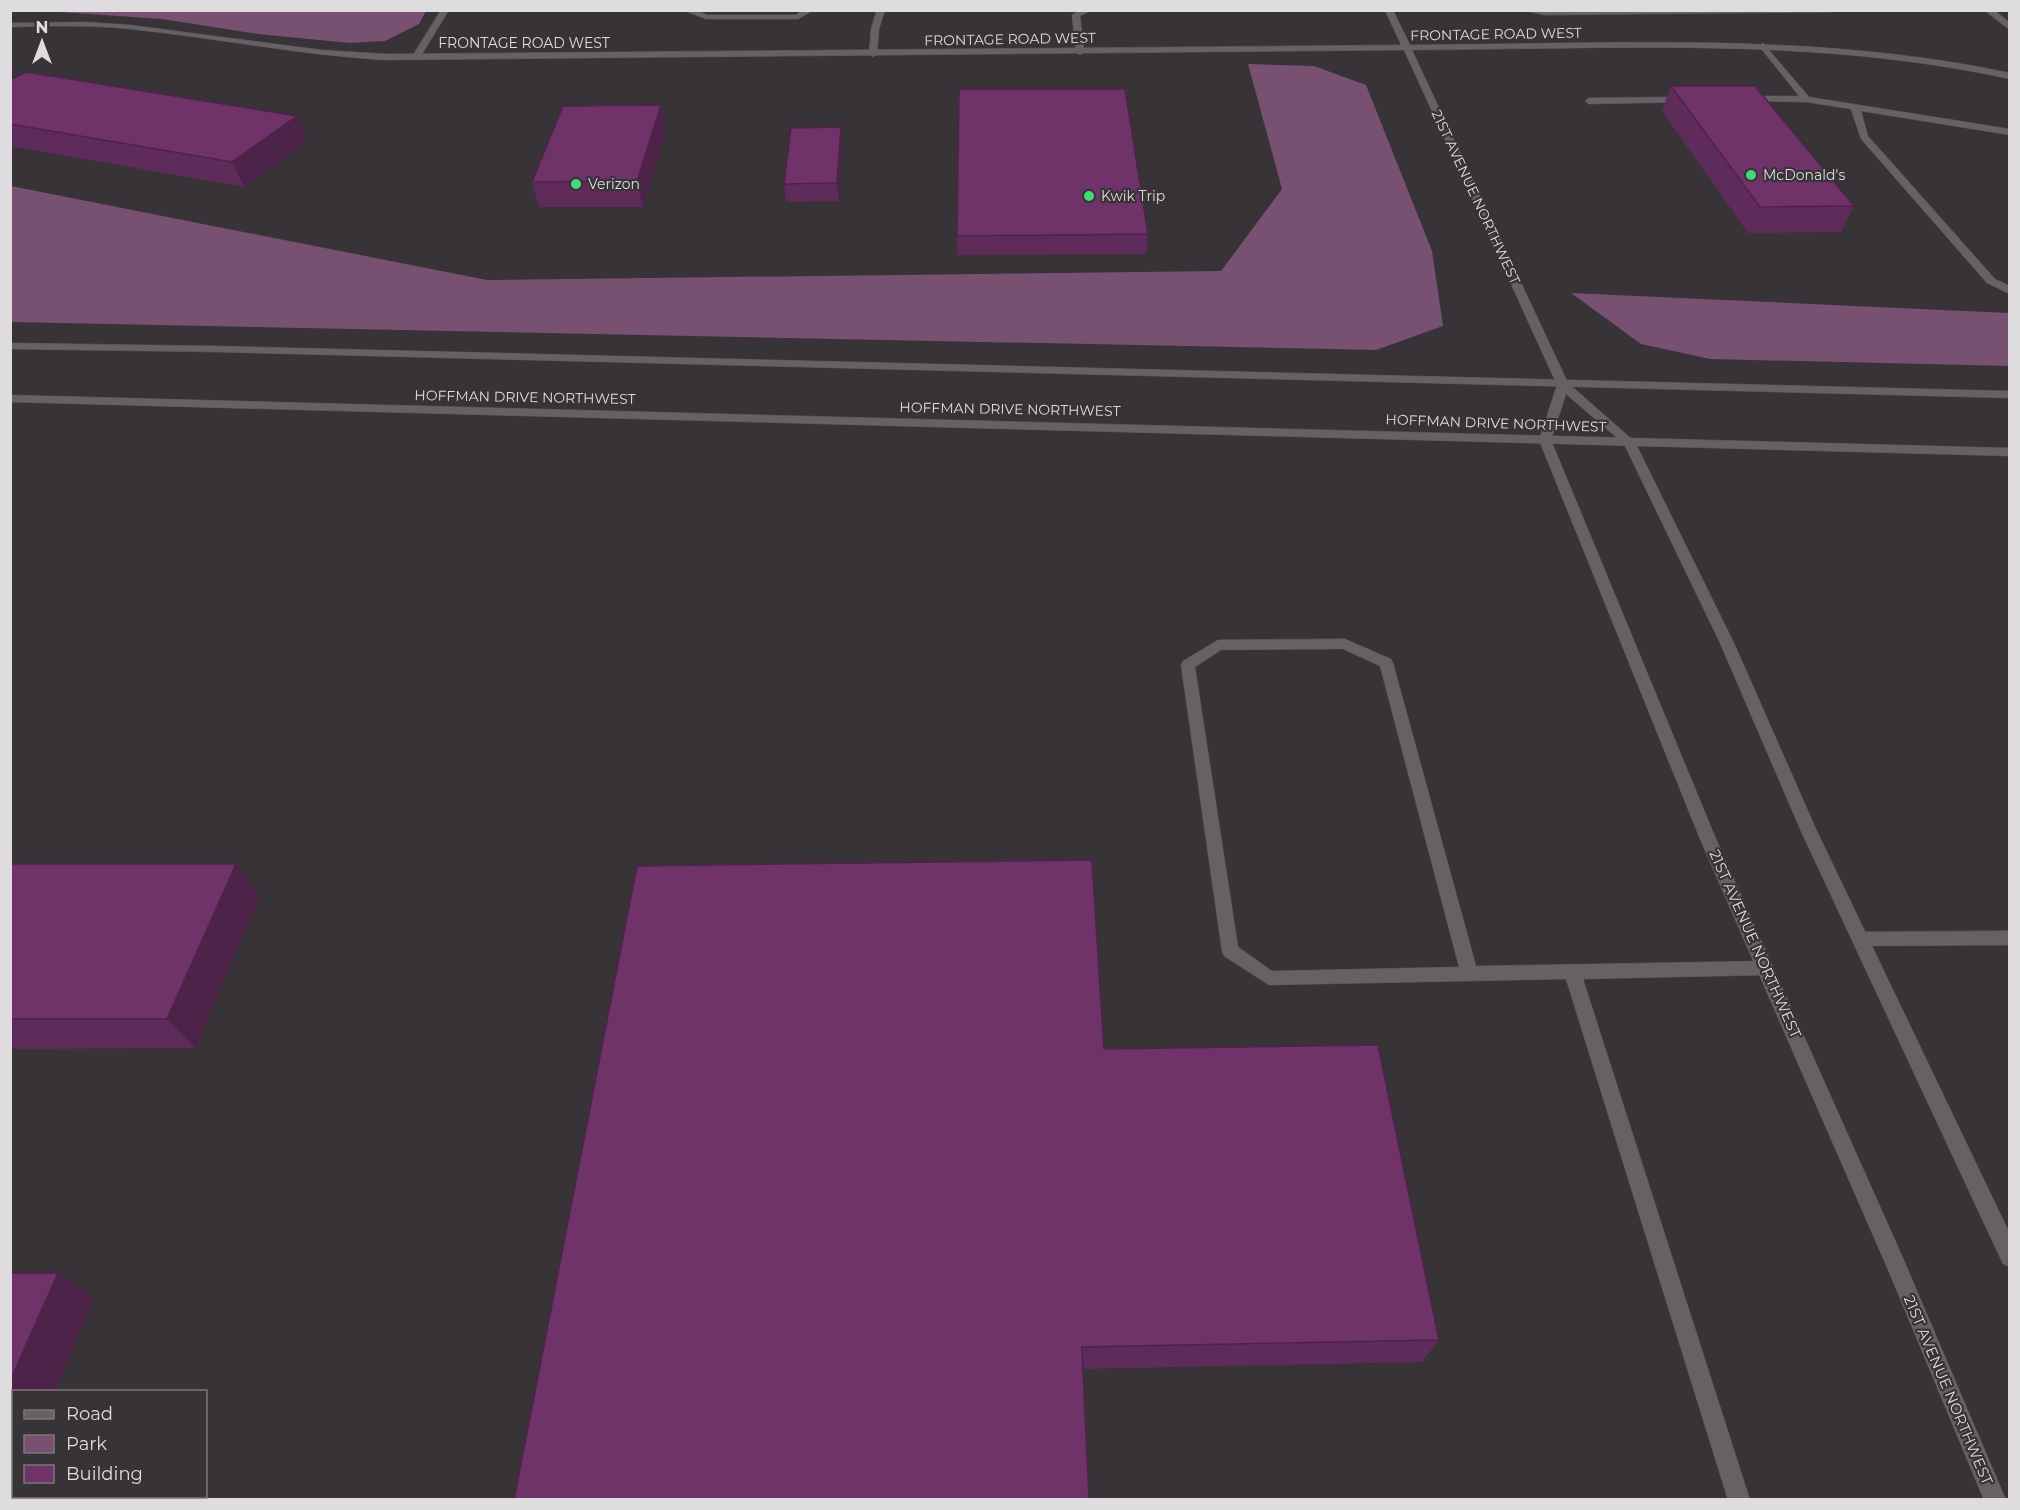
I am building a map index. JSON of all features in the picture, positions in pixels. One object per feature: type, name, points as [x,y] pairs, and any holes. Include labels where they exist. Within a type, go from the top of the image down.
[{"type":"street","points":[[416,57],[446,10]]},
{"type":"street","points":[[687,10],[706,17],[798,16],[810,10]]},
{"type":"street","points":[[873,54],[875,29],[881,10]]},
{"type":"street","points":[[1080,52],[1076,15],[1088,10]]},
{"type":"street","name":"21ST AVENUE NORTHWEST","points":[[1389,10],[1563,384],[1629,442],[1727,643],[1808,829],[2010,1257]]},
{"type":"street","points":[[1525,10],[1545,13],[1832,10]]},
{"type":"street","points":[[1988,10],[2010,28]]},
{"type":"street","name":"FRONTAGE ROAD WEST","points":[[10,24],[131,27],[302,52],[416,57],[1763,46],[1872,54],[1959,66],[2010,76]]},
{"type":"street","points":[[1763,46],[1806,99]]},
{"type":"street","points":[[1743,99],[1806,99],[2010,132]]},
{"type":"street","points":[[1590,101],[1696,100]]},
{"type":"street","points":[[1855,107],[1864,137],[1991,281],[2010,291]]},
{"type":"street","points":[[10,346],[206,349],[2010,395]]},
{"type":"street","points":[[1545,440],[1563,384]]},
{"type":"street","name":"HOFFMAN DRIVE NORTHWEST","points":[[10,398],[2010,452]]},
{"type":"street","name":"21ST AVENUE NORTHWEST","points":[[1545,440],[1708,839],[1896,1265],[1995,1500]]},
{"type":"street","points":[[1470,975],[1386,663],[1345,644],[1218,645],[1188,665],[1230,951],[1269,978],[1573,974],[1765,968]]},
{"type":"street","points":[[1860,939],[2010,938]]},
{"type":"street","points":[[1573,974],[1739,1500]]},
{"type":"green space","points":[[45,11],[426,11],[419,24],[385,41],[350,43],[258,34],[162,19]]},
{"type":"green space","points":[[1248,64],[1314,66],[1366,85],[1432,251],[1443,326],[1376,350],[11,322],[11,186],[487,280],[1221,271],[1282,189]]},
{"type":"green space","points":[[1571,293],[2009,313],[2009,366],[1710,359],[1641,344]]},
{"type":"building","points":[[26,72],[297,116],[232,162],[10,124],[10,80]]},
{"type":"building","points":[[1671,86],[1755,86],[1854,206],[1760,207]]},
{"type":"building","points":[[959,89],[1125,89],[1148,234],[957,236]]},
{"type":"building","points":[[661,105],[637,181],[532,182],[563,106]]},
{"type":"building","points":[[841,127],[837,183],[784,184],[791,128]]},
{"type":"building","points":[[1092,860],[1104,1049],[1378,1045],[1439,1340],[1082,1347],[1089,1500],[514,1500],[637,866]]},
{"type":"building","points":[[10,864],[236,864],[167,1019],[10,1019]]},
{"type":"building","points":[[10,1273],[58,1273],[10,1381]]},
{"type":"place","name":"McDonald's","points":[[1751,175]]},
{"type":"place","name":"Verizon","points":[[576,184]]},
{"type":"place","name":"Kwik Trip","points":[[1089,196]]}]
